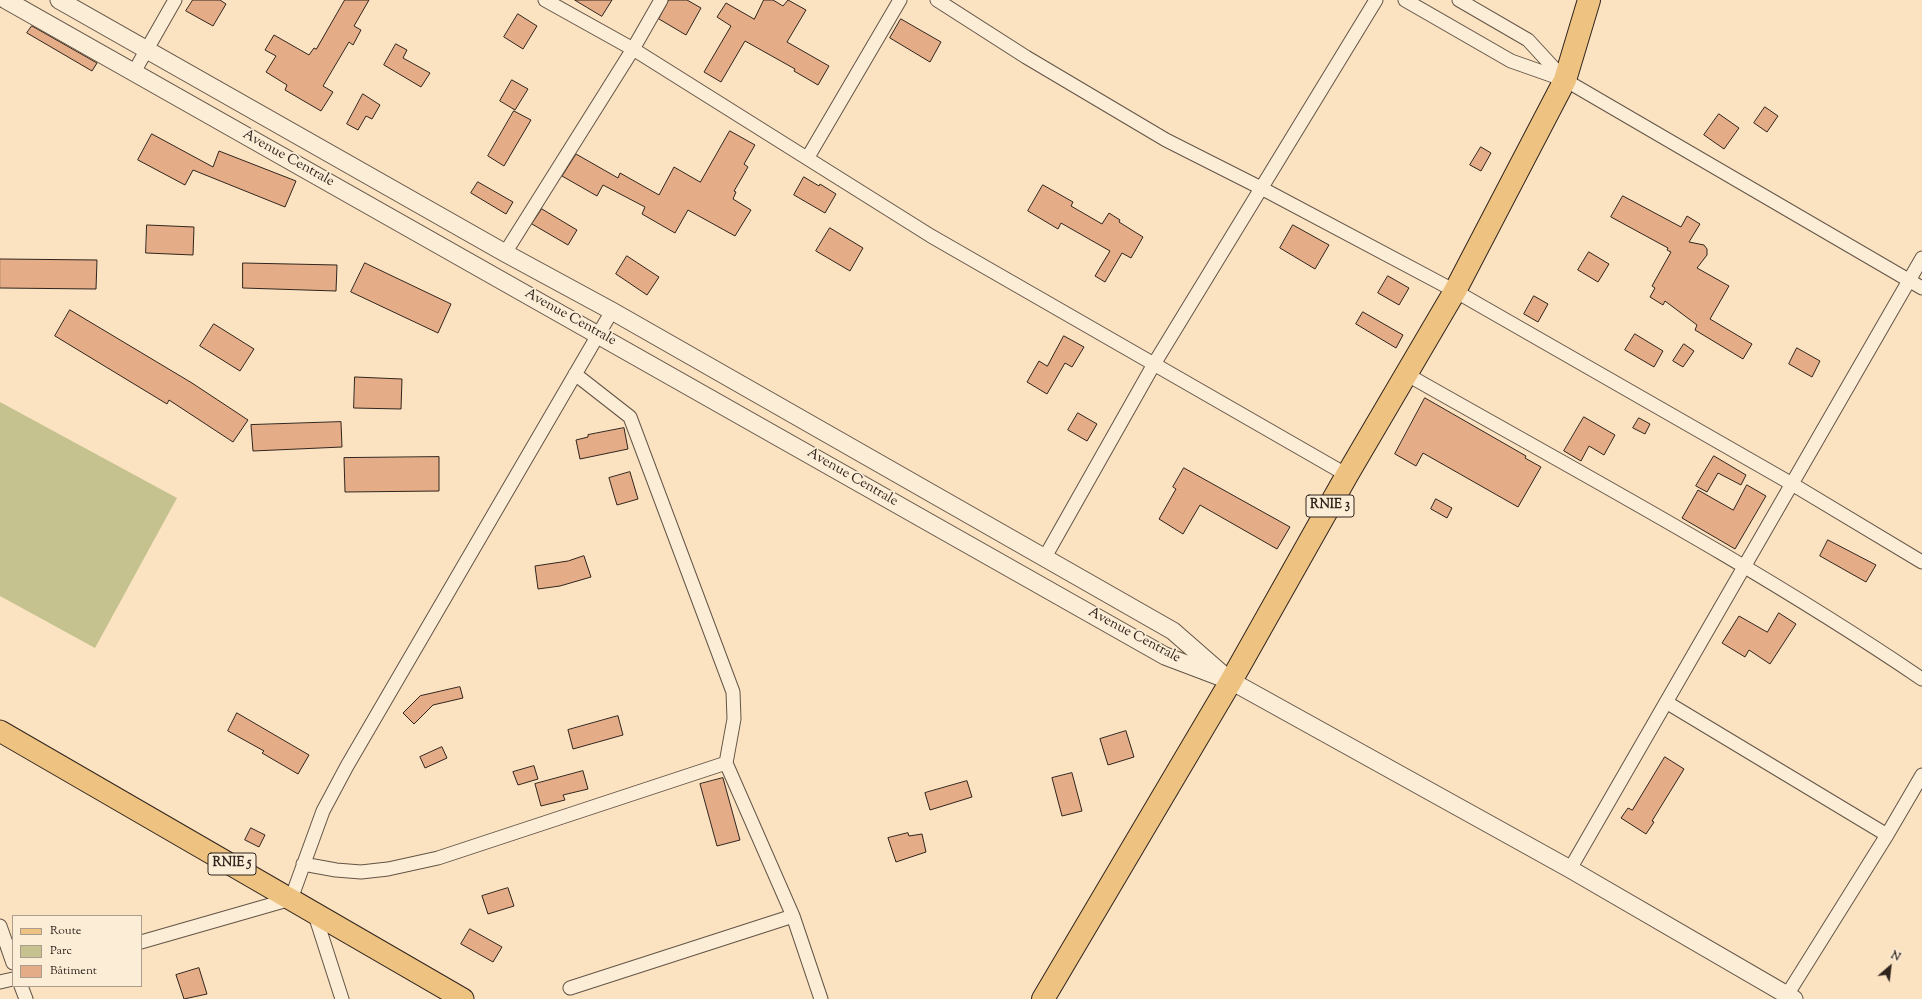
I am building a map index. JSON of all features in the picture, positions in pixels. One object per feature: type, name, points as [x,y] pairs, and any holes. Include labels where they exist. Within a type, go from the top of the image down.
[{"type":"highway","name":"RNIE 3","points":[[1043,999],[1231,681],[1406,374],[1456,291],[1565,80],[1589,0]]},
{"type":"main road","name":"RNIE 5","points":[[0,731],[463,999]]},
{"type":"street","name":"Avenue Centrale","points":[[6,0],[1165,656],[1231,681]]},
{"type":"street","name":"Avenue Centrale","points":[[59,0],[148,49],[505,253],[612,310],[1173,631],[1231,681]]},
{"type":"street","points":[[134,72],[175,0]]},
{"type":"street","points":[[545,0],[633,49],[808,157],[931,236],[1348,475]]},
{"type":"street","points":[[505,253],[633,49],[661,0]]},
{"type":"street","points":[[808,157],[900,0]]},
{"type":"street","points":[[937,0],[1026,57],[1166,140],[1263,189],[1456,291],[1792,484],[1922,562]]},
{"type":"street","points":[[1045,557],[1154,364],[1263,189],[1376,0]]},
{"type":"street","points":[[1405,0],[1511,61],[1565,80],[1922,288]]},
{"type":"street","points":[[1459,0],[1528,40],[1565,80]]},
{"type":"street","points":[[1570,869],[1922,258]]},
{"type":"street","points":[[142,942],[291,899],[324,811],[347,766],[612,310]]},
{"type":"street","points":[[575,374],[630,417],[732,692],[734,719],[726,763],[793,916],[821,999]]},
{"type":"street","points":[[1406,374],[1744,566],[1821,612],[1922,680]]},
{"type":"street","points":[[1231,681],[1570,869],[1791,997],[1922,775]]},
{"type":"street","points":[[1666,702],[1887,835]]},
{"type":"street","points":[[303,864],[336,870],[361,872],[388,869],[438,858],[726,763]]},
{"type":"street","points":[[314,912],[342,999]]},
{"type":"street","points":[[570,988],[793,916]]},
{"type":"street","points":[[0,926],[12,960]]},
{"type":"street","points":[[0,982],[12,979]]},
{"type":"street","points":[[21,987],[26,999]]},
{"type":"green space","points":[[0,402],[177,498],[95,648],[0,596]]},
{"type":"building","points":[[193,0],[220,0],[226,4],[213,26],[186,11]]},
{"type":"building","points":[[345,0],[369,0],[354,26],[361,30],[353,45],[349,42],[323,86],[333,92],[321,111],[285,90],[287,85],[266,72],[276,56],[265,50],[274,35],[309,55],[314,48],[316,49]]},
{"type":"building","points":[[575,0],[612,0],[602,16]]},
{"type":"building","points":[[669,0],[687,0],[701,8],[686,35],[659,19]]},
{"type":"building","points":[[764,0],[773,0],[783,6],[788,0],[806,10],[787,42],[829,66],[818,85],[794,71],[795,69],[745,41],[721,82],[704,72],[731,26],[717,17],[726,3],[754,19]]},
{"type":"building","points":[[518,14],[537,26],[523,49],[504,37]]},
{"type":"building","points":[[901,19],[941,42],[930,62],[890,38]]},
{"type":"building","points":[[32,26],[97,63],[92,71],[27,33]]},
{"type":"building","points":[[396,44],[407,50],[403,58],[430,73],[421,87],[384,65]]},
{"type":"building","points":[[512,80],[528,89],[515,110],[500,101]]},
{"type":"building","points":[[363,94],[380,105],[372,119],[366,116],[358,130],[347,124]]},
{"type":"building","points":[[1765,107],[1778,116],[1767,132],[1754,123]]},
{"type":"building","points":[[514,111],[531,120],[504,166],[488,156]]},
{"type":"building","points":[[1719,114],[1739,128],[1724,149],[1704,135]]},
{"type":"building","points":[[730,131],[755,145],[744,164],[748,167],[734,191],[736,192],[733,199],[751,210],[735,236],[688,210],[675,233],[642,214],[645,207],[603,185],[597,196],[562,176],[576,154],[618,178],[620,173],[659,195],[674,167],[700,182]]},
{"type":"building","points":[[152,134],[213,167],[219,151],[296,181],[285,207],[193,170],[185,185],[138,160]]},
{"type":"building","points":[[1481,147],[1491,153],[1481,171],[1470,165]]},
{"type":"building","points":[[804,177],[819,186],[820,184],[836,194],[825,213],[794,195]]},
{"type":"building","points":[[478,182],[513,202],[506,214],[471,193]]},
{"type":"building","points":[[1043,185],[1073,202],[1071,206],[1102,224],[1109,213],[1120,220],[1119,222],[1143,237],[1131,258],[1122,253],[1105,282],[1095,276],[1110,251],[1061,223],[1058,229],[1028,211]]},
{"type":"building","points":[[1623,196],[1681,227],[1687,216],[1700,224],[1689,242],[1704,245],[1707,249],[1707,255],[1697,268],[1729,286],[1710,319],[1752,344],[1743,359],[1695,330],[1697,325],[1665,301],[1663,305],[1650,297],[1655,288],[1652,286],[1671,252],[1667,250],[1668,248],[1611,217]]},
{"type":"building","points":[[542,209],[577,230],[568,245],[532,224]]},
{"type":"building","points":[[147,225],[194,227],[193,255],[146,253]]},
{"type":"building","points":[[1293,225],[1329,245],[1315,269],[1280,248]]},
{"type":"building","points":[[830,228],[863,248],[850,271],[816,251]]},
{"type":"building","points":[[1589,252],[1609,264],[1598,282],[1578,270]]},
{"type":"building","points":[[627,256],[659,277],[647,295],[616,274]]},
{"type":"building","points":[[0,259],[97,260],[96,289],[0,288]]},
{"type":"building","points":[[243,263],[337,265],[336,291],[243,288]]},
{"type":"building","points":[[365,263],[451,304],[438,333],[351,292]]},
{"type":"building","points":[[1388,276],[1409,288],[1399,305],[1378,293]]},
{"type":"building","points":[[1534,296],[1548,304],[1538,322],[1524,314]]},
{"type":"building","points":[[70,310],[192,383],[248,420],[233,442],[169,400],[167,404],[55,336]]},
{"type":"building","points":[[1363,312],[1403,335],[1396,348],[1356,324]]},
{"type":"building","points":[[214,324],[254,349],[240,371],[200,346]]},
{"type":"building","points":[[1635,334],[1663,351],[1654,367],[1625,350]]},
{"type":"building","points":[[1064,336],[1084,347],[1072,367],[1065,363],[1047,394],[1027,382],[1039,361],[1047,366]]},
{"type":"building","points":[[1684,344],[1694,351],[1683,367],[1673,361]]},
{"type":"building","points":[[1797,348],[1820,361],[1812,377],[1789,364]]},
{"type":"building","points":[[355,377],[402,379],[401,409],[354,408]]},
{"type":"building","points":[[1425,398],[1526,456],[1525,458],[1541,467],[1518,507],[1423,453],[1416,466],[1395,454]]},
{"type":"building","points":[[1078,413],[1097,424],[1087,441],[1068,430]]},
{"type":"building","points":[[1584,417],[1615,435],[1604,455],[1589,446],[1581,461],[1564,451]]},
{"type":"building","points":[[1639,418],[1650,424],[1645,434],[1633,428]]},
{"type":"building","points":[[341,422],[342,447],[253,451],[251,425]]},
{"type":"building","points":[[624,428],[628,449],[580,459],[576,440],[588,437],[588,435]]},
{"type":"building","points":[[1714,456],[1746,475],[1741,485],[1718,473],[1707,492],[1696,486]]},
{"type":"building","points":[[439,457],[439,491],[345,492],[344,458]]},
{"type":"building","points":[[1184,468],[1290,527],[1277,549],[1200,505],[1183,534],[1159,519],[1176,489],[1173,487]]},
{"type":"building","points":[[630,472],[638,499],[617,505],[609,478]]},
{"type":"building","points":[[1747,485],[1766,496],[1735,549],[1682,518],[1698,490],[1733,510]]},
{"type":"building","points":[[1436,499],[1452,508],[1447,518],[1431,509]]},
{"type":"building","points":[[1828,540],[1876,565],[1866,582],[1820,556]]},
{"type":"building","points":[[584,556],[591,577],[560,586],[538,589],[535,566],[568,561]]},
{"type":"building","points":[[1779,613],[1796,624],[1770,664],[1749,650],[1745,657],[1722,643],[1739,616],[1767,632]]},
{"type":"building","points":[[460,687],[463,698],[433,705],[414,724],[403,713],[420,696]]},
{"type":"building","points":[[237,713],[309,755],[298,774],[262,753],[264,751],[228,731]]},
{"type":"building","points":[[618,716],[623,735],[573,749],[568,730]]},
{"type":"building","points":[[1126,731],[1134,757],[1108,765],[1100,739]]},
{"type":"building","points":[[442,747],[447,758],[425,768],[420,757]]},
{"type":"building","points":[[1665,757],[1684,769],[1652,821],[1654,822],[1646,834],[1621,818],[1628,808],[1632,810]]},
{"type":"building","points":[[534,766],[538,779],[518,785],[513,772]]},
{"type":"building","points":[[583,771],[588,789],[563,795],[565,800],[541,806],[535,784]]},
{"type":"building","points":[[1072,773],[1082,811],[1062,816],[1052,778]]},
{"type":"building","points":[[723,778],[740,840],[717,846],[700,784]]},
{"type":"building","points":[[967,781],[972,797],[930,810],[925,793]]},
{"type":"building","points":[[251,828],[265,835],[259,847],[245,840]]},
{"type":"building","points":[[908,833],[909,836],[922,834],[926,852],[896,862],[888,838]]},
{"type":"building","points":[[508,888],[514,906],[488,914],[482,896]]},
{"type":"building","points":[[470,929],[502,947],[493,962],[461,944]]},
{"type":"building","points":[[199,968],[207,994],[184,999],[176,975]]}]
